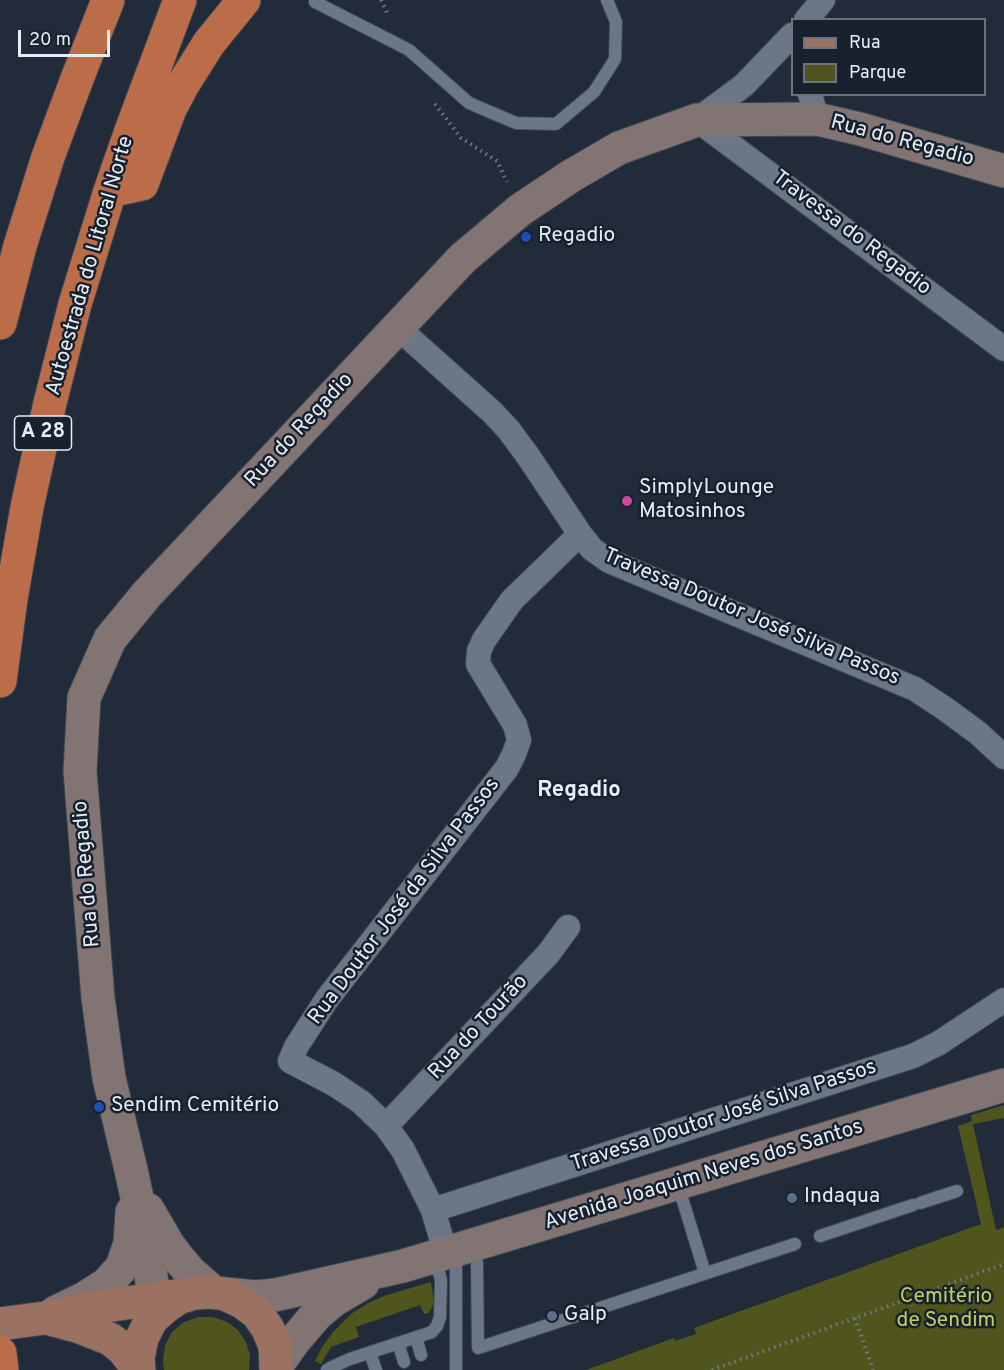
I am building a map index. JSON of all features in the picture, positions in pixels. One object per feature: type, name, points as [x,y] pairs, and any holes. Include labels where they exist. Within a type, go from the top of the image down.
[{"type":"highway","points":[[0,323],[20,246],[48,157],[108,0]]},
{"type":"highway","name":"Autoestrada do Litoral Norte","points":[[0,681],[17,558],[36,465],[73,315],[110,191],[180,0]]},
{"type":"highway","points":[[110,191],[142,184],[170,109],[182,86],[209,43],[244,0]]},
{"type":"highway","points":[[0,1353],[2,1370]]},
{"type":"main road","points":[[0,1323],[45,1318],[92,1308],[153,1309],[211,1293],[242,1302],[257,1313],[268,1329],[275,1346],[276,1368]]},
{"type":"main road","points":[[138,1370],[142,1338],[153,1309]]},
{"type":"main road","points":[[45,1318],[77,1326],[110,1339],[122,1348],[138,1370]]},
{"type":"street","points":[[808,18],[823,0]]},
{"type":"street","points":[[697,120],[744,85],[791,36]]},
{"type":"street","name":"Rua do Regadio","points":[[153,1309],[147,1245],[109,1078],[98,998],[80,771],[84,698],[110,639],[147,594],[463,258],[520,210],[619,148],[697,120],[813,107],[860,129],[1004,171]]},
{"type":"street","name":"Travessa do Regadio","points":[[697,120],[1004,349]]},
{"type":"street","name":"Travessa Doutor José Silva Passos","points":[[397,327],[492,412],[507,429],[592,549],[609,561],[915,689],[978,733],[1004,757]]},
{"type":"street","name":"Rua Doutor José da Silva Passos","points":[[452,1252],[403,1150],[386,1126],[361,1102],[334,1084],[290,1061],[296,1047],[327,999],[507,768],[519,740],[515,725],[478,664],[478,651],[512,600],[580,534]]},
{"type":"street","name":"Rua do Tourão","points":[[386,1126],[548,954],[568,927]]},
{"type":"street","name":"Travessa Doutor José Silva Passos","points":[[433,1210],[913,1056],[939,1043],[1004,1000]]},
{"type":"street","name":"Avenida Joaquim Neves dos Santos","points":[[211,1293],[256,1297],[275,1295],[404,1266],[1004,1084]]},
{"type":"street","name":"Rua do Regadio","points":[[132,1174],[148,1210],[169,1246],[211,1293]]},
{"type":"street","name":"Rua do Regadio","points":[[45,1318],[107,1284],[122,1267],[130,1243],[132,1174]]},
{"type":"street","name":"Avenida Joaquim Neves dos Santos","points":[[276,1368],[304,1328],[334,1300],[370,1280],[404,1266]]},
{"type":"lane","points":[[315,2],[409,50],[469,103],[516,123],[556,124],[594,92],[615,59],[616,22],[607,0]]},
{"type":"lane","points":[[678,1184],[705,1274]]},
{"type":"lane","points":[[820,1236],[957,1191]]},
{"type":"lane","points":[[452,1252],[477,1263],[478,1348],[795,1244]]},
{"type":"lane","points":[[330,1369],[352,1365],[370,1353],[432,1332],[440,1317],[441,1280],[452,1252]]},
{"type":"lane","points":[[452,1252],[456,1370]]},
{"type":"lane","points":[[416,1337],[422,1355]]},
{"type":"lane","points":[[398,1343],[404,1362]]},
{"type":"lane","points":[[370,1353],[376,1370]]},
{"type":"path","points":[[712,1370],[1004,1264]]},
{"type":"path","points":[[855,1318],[873,1370]]},
{"type":"green space","name":"Cemitério de Sendim","points":[[1004,1105],[1004,1118],[973,1124],[996,1230],[1004,1227],[1004,1370],[586,1370],[674,1338],[675,1341],[696,1334],[694,1328],[981,1224],[958,1126],[972,1121],[971,1115]]},
{"type":"green space","points":[[431,1282],[434,1303],[429,1313],[424,1314],[420,1305],[356,1327],[359,1337],[331,1347],[321,1364],[315,1361],[333,1332],[351,1314],[384,1296]]},
{"type":"green space","points":[[198,1317],[213,1317],[227,1322],[238,1330],[246,1342],[250,1355],[249,1370],[164,1370],[165,1345],[172,1332],[184,1322]]},
{"type":"place","name":"Regadio","points":[[526,237]]},
{"type":"place","name":"SimplyLounge Matosinhos","points":[[627,501]]},
{"type":"place","name":"Sendim Cemitério","points":[[99,1107]]},
{"type":"place","name":"Indaqua","points":[[792,1198]]},
{"type":"place","name":"Galp","points":[[552,1316]]},
{"type":"district","name":"Regadio","points":[[579,792]]}]
